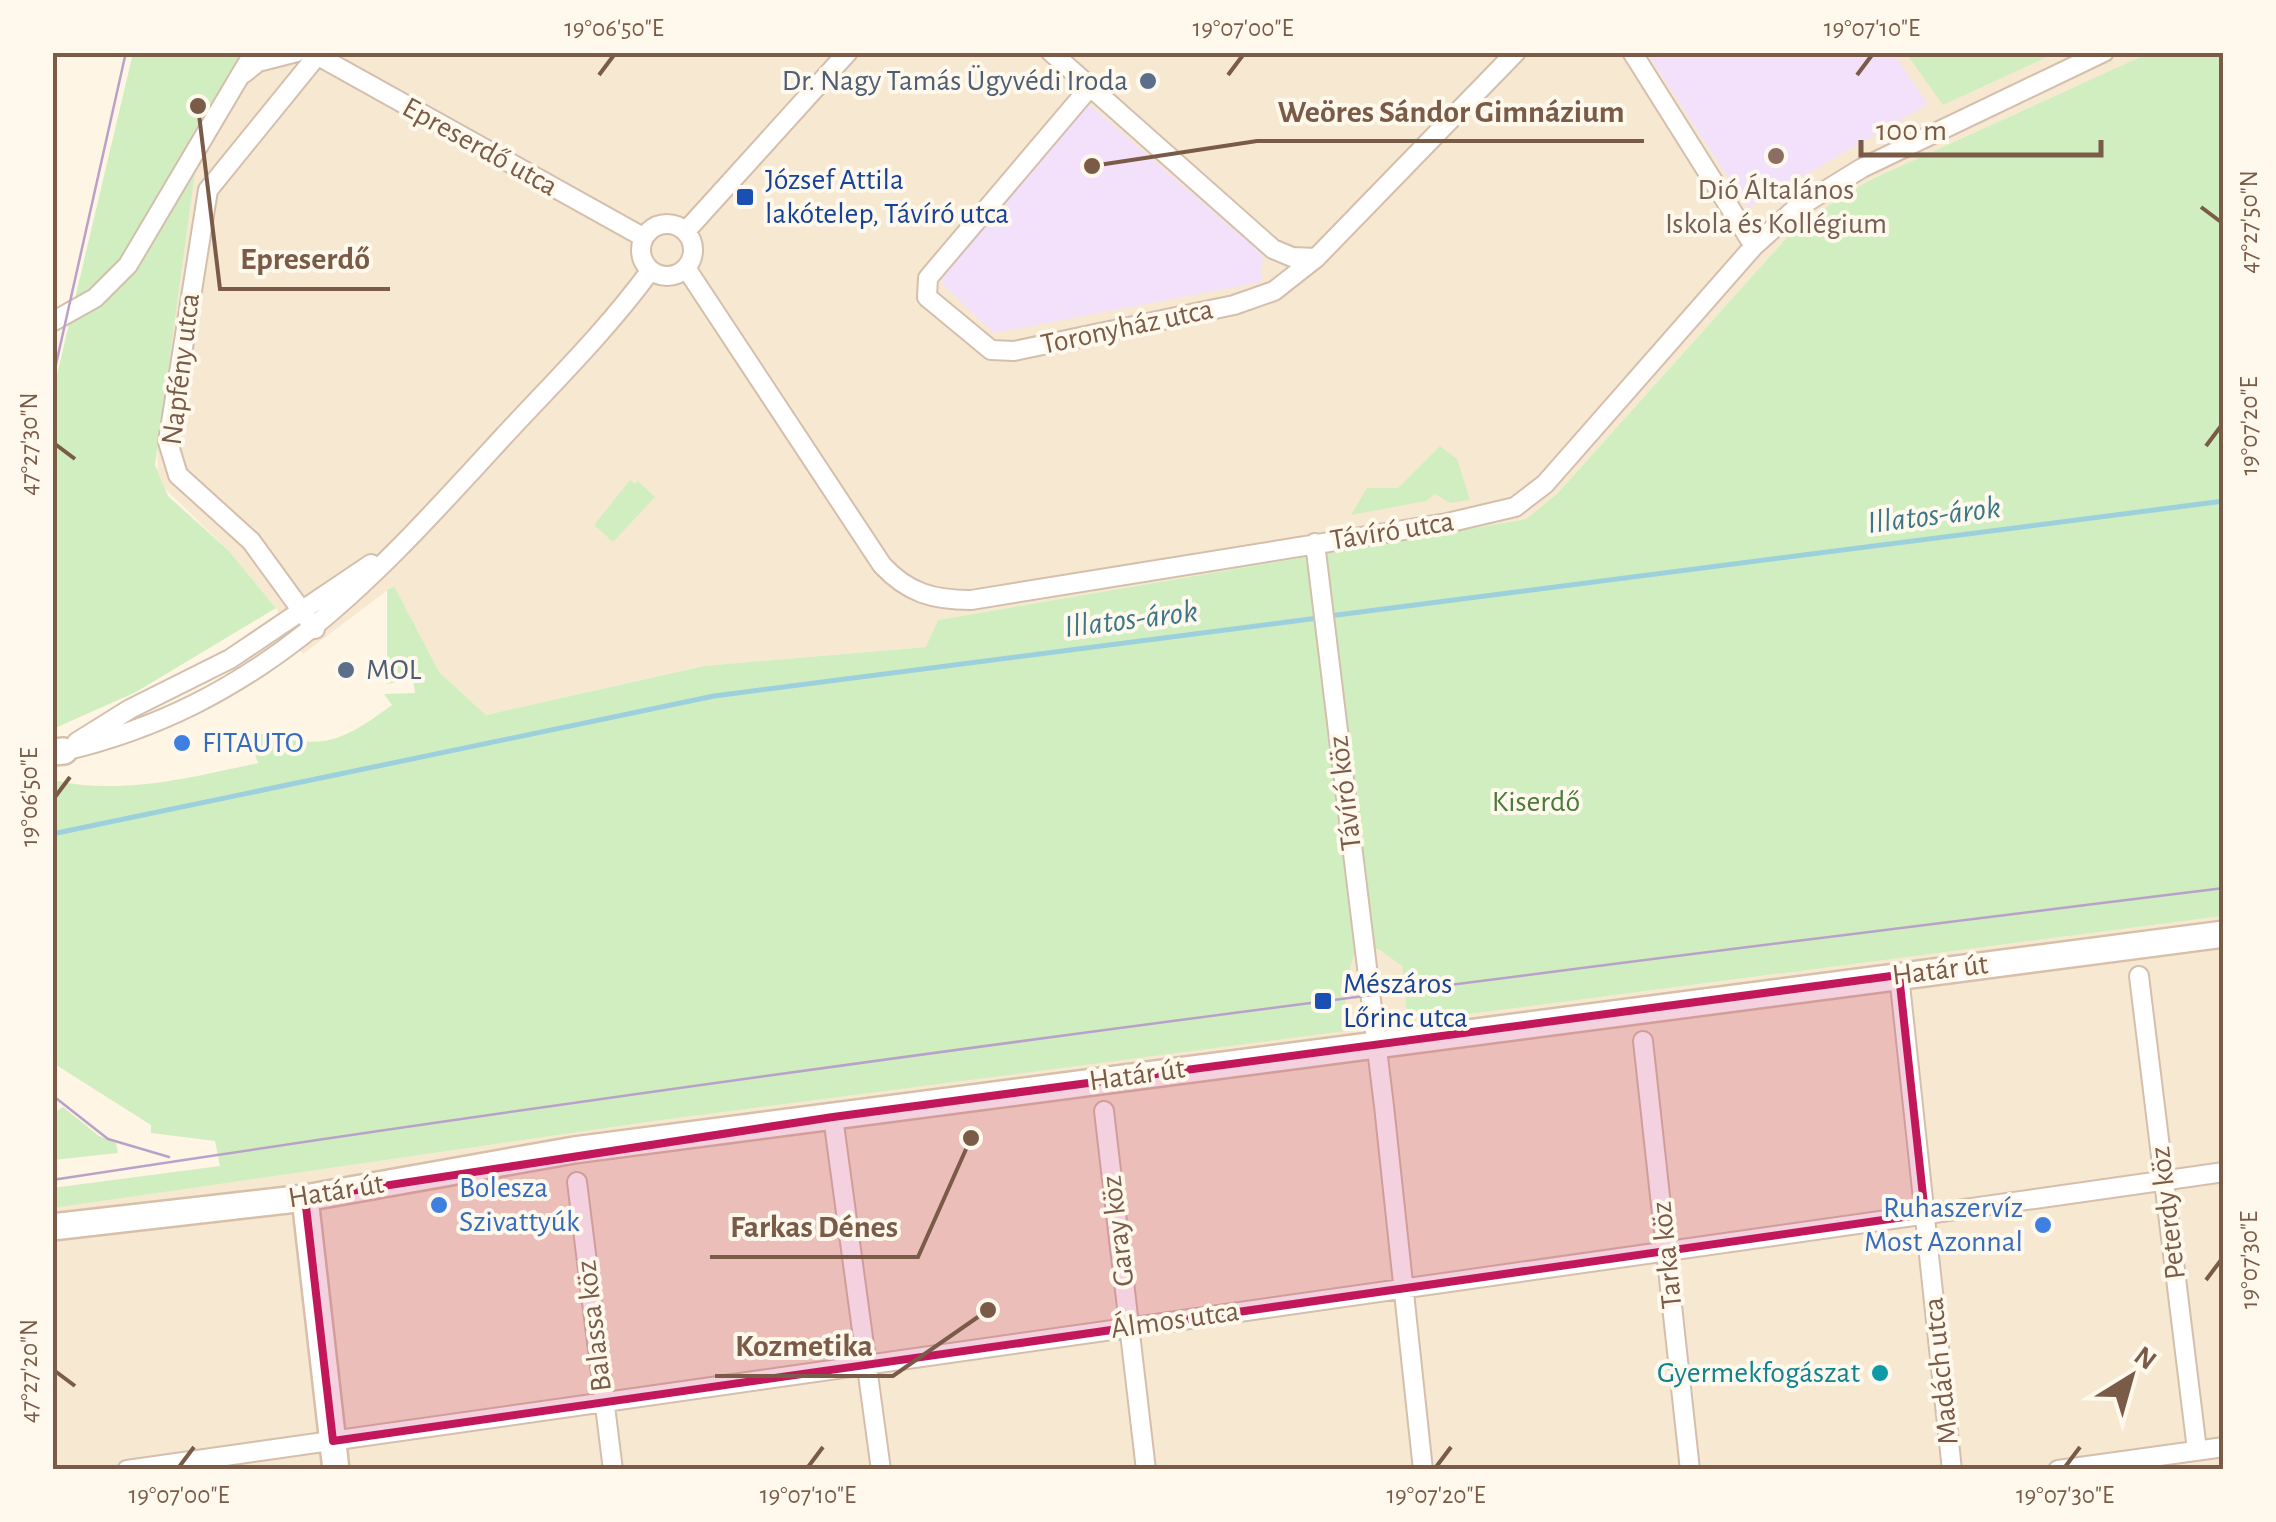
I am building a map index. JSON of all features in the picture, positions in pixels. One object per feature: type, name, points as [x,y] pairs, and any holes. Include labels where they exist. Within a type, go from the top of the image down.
[{"type":"main road","name":"Határ út","points":[[52,1227],[304,1198],[574,1150],[2224,934]]},
{"type":"main road","points":[[304,1198],[336,1470]]},
{"type":"street","points":[[52,322],[96,298],[128,264],[254,52]]},
{"type":"street","points":[[686,231],[848,52]]},
{"type":"street","points":[[1050,52],[1279,254],[1316,258]]},
{"type":"street","name":"Toronyház utca","points":[[1090,87],[928,278],[927,298],[990,350],[1014,351],[1234,305],[1274,291],[1316,258],[1516,52]]},
{"type":"street","points":[[1632,52],[1754,246]]},
{"type":"street","name":"Távíró utca","points":[[686,268],[872,552],[898,583],[926,597],[971,600],[1494,514],[1530,498],[1754,246],[1794,210],[1862,168],[2104,52]]},
{"type":"street","points":[[238,78],[258,62],[306,54]]},
{"type":"street","name":"Epreserdő utca","points":[[306,54],[643,237]]},
{"type":"street","name":"Napfény utca","points":[[306,54],[216,176],[206,197],[168,442],[172,466],[251,541],[315,629]]},
{"type":"street","points":[[664,223],[686,231],[693,249],[686,268],[669,276],[650,271],[640,252],[643,237],[664,223]]},
{"type":"street","points":[[58,752],[138,730],[183,711],[243,679],[346,604],[393,549],[516,424],[650,271]]},
{"type":"street","name":"Távíró köz","points":[[1315,542],[1375,1043]]},
{"type":"street","points":[[58,752],[230,659],[393,549]]},
{"type":"street","name":"Madách utca","points":[[1899,975],[1952,1470]]},
{"type":"street","name":"Peterdy köz","points":[[2140,976],[2196,1450]]},
{"type":"street","name":"Tarka köz","points":[[1643,1041],[1690,1470]]},
{"type":"street","points":[[1375,1043],[1423,1469]]},
{"type":"street","name":"Garay köz","points":[[1104,1111],[1146,1470]]},
{"type":"street","points":[[833,1117],[881,1470]]},
{"type":"street","name":"Álmos utca","points":[[127,1470],[2224,1172]]},
{"type":"street","name":"Balassa köz","points":[[577,1182],[613,1470]]},
{"type":"street","points":[[2058,1470],[2224,1447]]},
{"type":"highlighted area","points":[[1899,975],[1925,1214],[333,1441],[305,1198],[833,1117]]},
{"type":"shaded area","points":[[244,53],[2149,53],[1868,181],[1799,224],[1557,494],[1526,519],[938,620],[927,647],[704,666],[486,715],[439,672],[393,586],[303,654],[276,608],[228,550],[158,482],[157,446],[201,128]]},
{"type":"shaded area","name":"Dió Általános Iskola és Kollégium","points":[[1647,53],[1893,53],[1928,104],[1748,208]]},
{"type":"shaded area","points":[[1081,97],[1263,255],[1261,282],[994,333],[941,283],[970,225]]},
{"type":"shaded area","points":[[2223,916],[2223,1469],[53,1469],[52,1208],[655,1121],[1346,1030],[1346,984],[1354,954],[1378,949],[1402,966],[1409,1022]]},
{"type":"green space","points":[[133,53],[244,53],[201,128],[155,465],[168,496],[228,550],[276,608],[136,692],[53,729],[52,396]]},
{"type":"green space","points":[[1906,53],[2056,53],[1943,105]]},
{"type":"green space","name":"Kiserdő","points":[[2149,53],[2223,53],[2223,916],[1408,1022],[1402,966],[1378,949],[1354,955],[1346,984],[1345,1031],[655,1121],[53,1208],[52,1188],[220,1166],[215,1141],[151,1133],[151,1125],[53,1063],[53,780],[104,786],[182,779],[258,763],[246,730],[307,742],[338,738],[353,731],[392,705],[384,694],[415,693],[413,679],[387,684],[387,590],[394,586],[439,672],[486,715],[704,666],[926,647],[938,620],[1526,519],[1557,494],[1799,224],[1868,181]]},
{"type":"green space","points":[[1440,446],[1457,459],[1470,500],[1450,503],[1435,494],[1426,501],[1351,515],[1367,488],[1398,488]]},
{"type":"green space","points":[[630,480],[635,484],[638,481],[655,497],[613,542],[594,525]]},
{"type":"green space","points":[[63,1107],[99,1136],[116,1143],[118,1153],[53,1160],[54,1113]]},
{"type":"waterway","name":"Illatos-árok","points":[[1329,616],[2224,501]]},
{"type":"waterway","name":"Illatos-árok","points":[[52,834],[714,696],[1318,618]]},
{"type":"tram line","points":[[52,382],[126,52]]},
{"type":"tram line","points":[[52,1180],[594,1100],[1137,1026],[2224,888]]},
{"type":"tram line","points":[[52,1095],[108,1139],[169,1157]]},
{"type":"place","name":"Dr. Nagy Tamás Ügyvédi Iroda","points":[[1148,81]]},
{"type":"place","name":"Epreserdő","points":[[198,106]]},
{"type":"place","name":"Dió Általános Iskola és Kollégium","points":[[1776,156]]},
{"type":"place","name":"Weöres Sándor Gimnázium","points":[[1092,166]]},
{"type":"place","name":"József Attila lakótelep, Távíró utca","points":[[745,197]]},
{"type":"place","name":"MOL","points":[[346,670]]},
{"type":"place","name":"FITAUTO","points":[[182,743]]},
{"type":"place","name":"Mészáros Lőrinc utca","points":[[1323,1001]]},
{"type":"place","name":"Farkas Dénes","points":[[971,1138]]},
{"type":"place","name":"Bolesza Szivattyúk","points":[[439,1205]]},
{"type":"place","name":"Ruhaszervíz Most Azonnal","points":[[2043,1225]]},
{"type":"place","name":"Kozmetika","points":[[988,1310]]},
{"type":"place","name":"Gyermekfogászat","points":[[1880,1373]]}]
